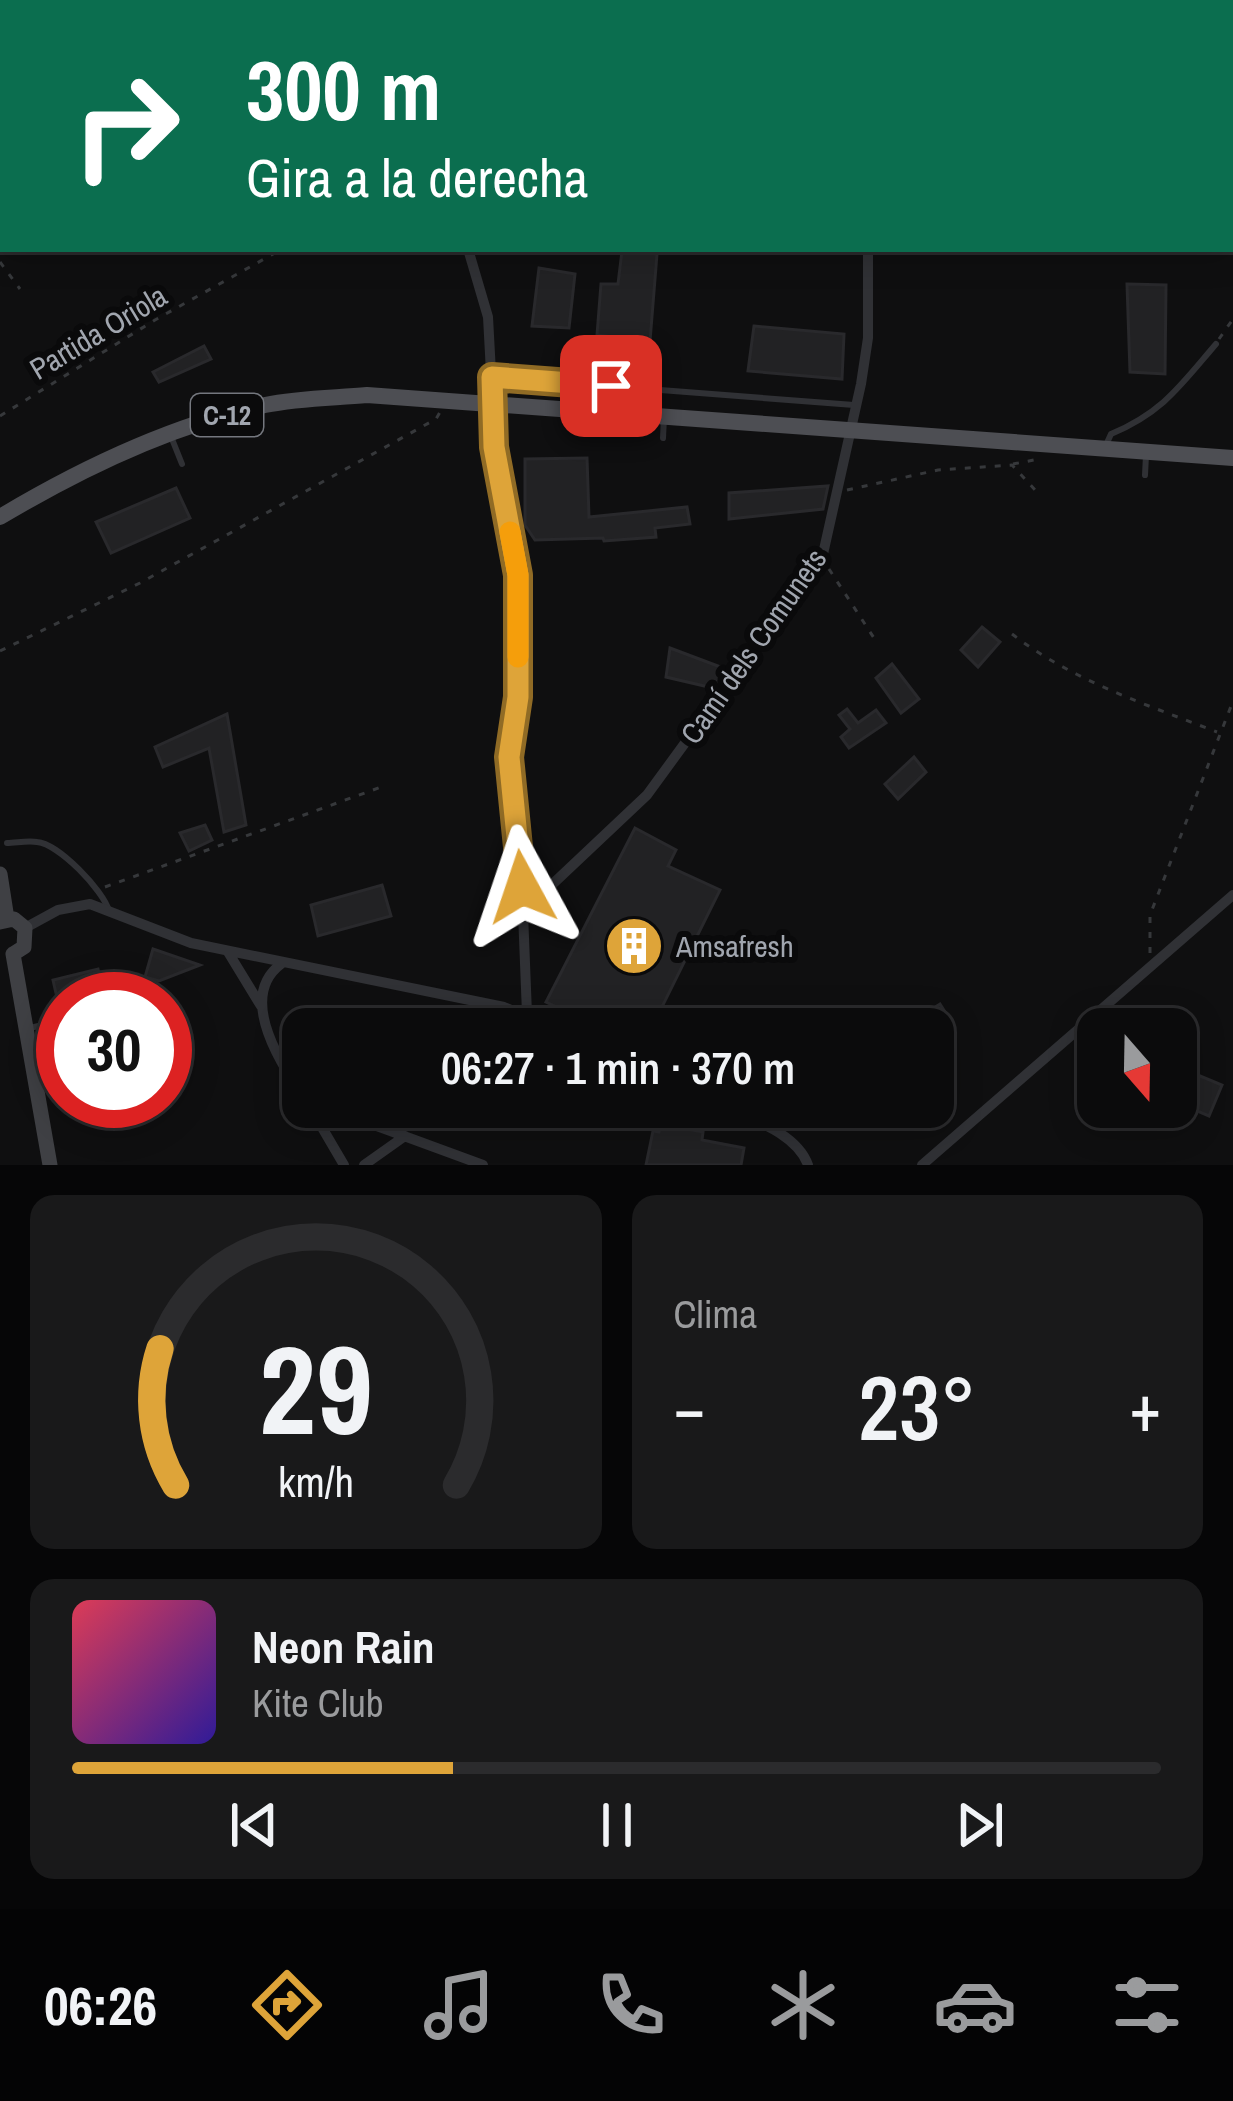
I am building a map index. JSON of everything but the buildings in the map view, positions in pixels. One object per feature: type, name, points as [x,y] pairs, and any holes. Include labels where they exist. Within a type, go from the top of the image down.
[{"type":"main road","name":"C-12","points":[[0,517],[100,463],[233,413],[367,395],[1233,458]]},
{"type":"street","points":[[469,252],[488,317],[494,447],[518,575],[518,697],[509,757],[527,1008]]},
{"type":"street","name":"Camí dels Comunets","points":[[523,912],[647,795],[821,557],[840,492],[868,338],[868,252]]},
{"type":"street","points":[[0,874],[3,920],[14,919],[26,928],[27,941],[6,953],[26,1029],[50,1165]]},
{"type":"street","points":[[922,1165],[1233,896]]},
{"type":"street","points":[[26,928],[72,905],[90,904],[156,932],[281,964],[497,1008]]},
{"type":"street","points":[[226,949],[261,1006],[282,1058]]},
{"type":"street","points":[[261,1006],[263,985],[281,964]]},
{"type":"street","points":[[322,1128],[344,1165]]},
{"type":"street","points":[[383,1128],[483,1165]]},
{"type":"street","points":[[767,1128],[787,1138],[805,1155],[808,1165]]},
{"type":"street","points":[[364,1165],[405,1136]]},
{"type":"lane","points":[[1105,448],[1111,434],[1143,421],[1169,401],[1216,344]]},
{"type":"lane","points":[[492,377],[857,405]]},
{"type":"lane","points":[[662,438],[664,415]]},
{"type":"lane","points":[[170,434],[182,464]]},
{"type":"lane","points":[[1145,475],[1146,451]]},
{"type":"lane","points":[[7,843],[46,844],[98,889],[109,910]]},
{"type":"lane","points":[[26,1029],[36,1027]]},
{"type":"path","name":"Partida Oriola","points":[[0,416],[277,252]]},
{"type":"path","points":[[0,262],[20,289]]},
{"type":"path","points":[[1216,344],[1233,320]]},
{"type":"path","points":[[0,651],[140,583],[436,419],[442,399]]},
{"type":"path","points":[[840,492],[938,470],[1012,465],[1037,492]]},
{"type":"path","points":[[821,557],[874,638]]},
{"type":"path","points":[[1012,634],[1049,662],[1086,680],[1219,733]]},
{"type":"path","points":[[1150,965],[1150,915],[1233,701]]},
{"type":"path","points":[[98,889],[384,786]]},
{"type":"slow traffic","points":[[510,532],[518,575],[518,657]]},
{"type":"place","name":"Amsafresh","points":[[634,946]]},
{"type":"route","points":[[522,887],[509,757],[518,697],[518,575],[494,447],[492,377],[611,386]]}]
